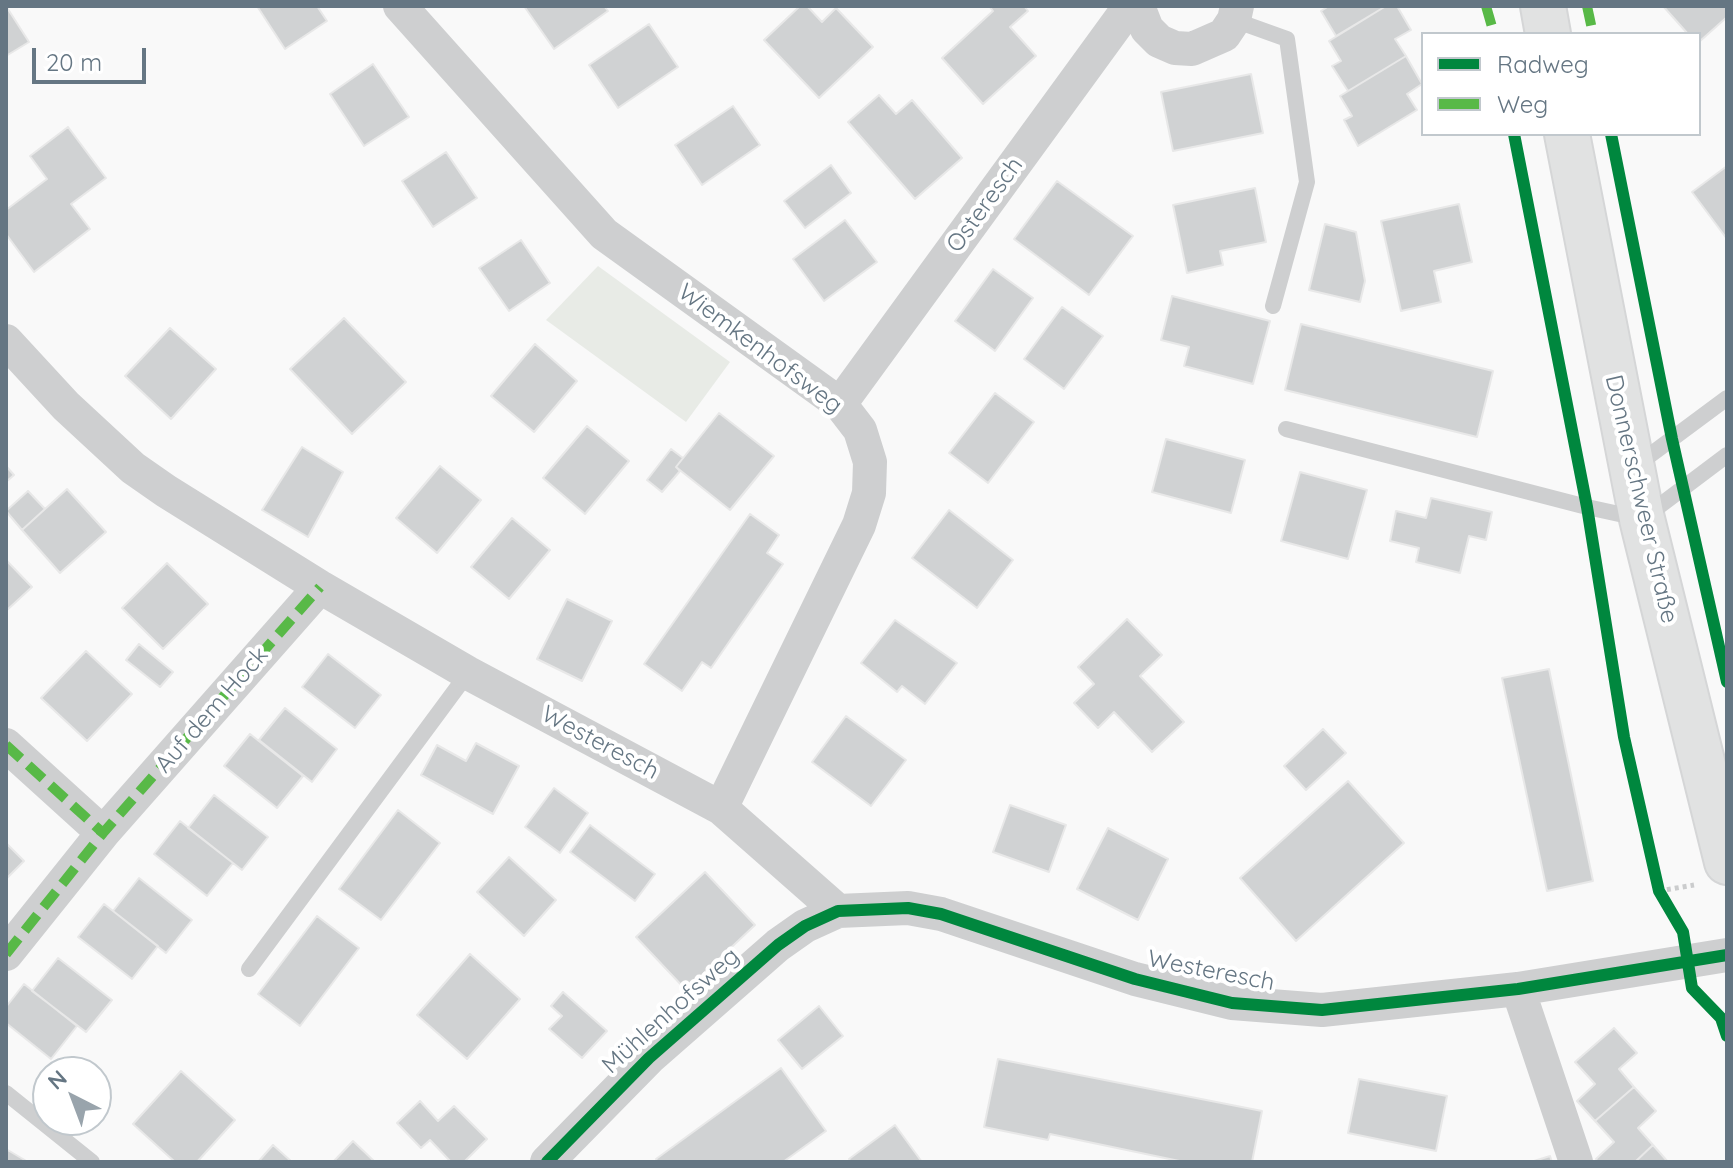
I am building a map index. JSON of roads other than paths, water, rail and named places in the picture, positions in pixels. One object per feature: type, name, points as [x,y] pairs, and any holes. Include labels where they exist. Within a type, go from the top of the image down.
[{"type":"main road","points":[[1543,6],[1548,32]]},
{"type":"main road","name":"Donnerschweer Straße","points":[[1567,136],[1642,519],[1720,806],[1727,862]]},
{"type":"street","name":"Osteresch","points":[[840,404],[1130,6]]},
{"type":"street","points":[[1138,6],[1147,29],[1159,41],[1175,48],[1192,49],[1209,44],[1224,35],[1236,13]]},
{"type":"street","name":"Wiemkenhofsweg","points":[[405,7],[604,234],[840,404],[860,430],[870,462],[869,493],[859,525],[721,808]]},
{"type":"street","name":"Westeresch","points":[[6,341],[66,406],[133,468],[320,587],[468,673],[721,808],[838,911],[884,907],[941,914],[1135,979],[1232,1003],[1322,1010],[1518,989],[1727,955]]},
{"type":"street","name":"Auf dem Hock","points":[[6,954],[103,833],[320,587]]},
{"type":"street","points":[[6,745],[103,833]]},
{"type":"street","name":"Mühlenhofsweg","points":[[547,1162],[649,1058],[778,945],[805,926],[838,911]]},
{"type":"street","points":[[1518,989],[1576,1162]]},
{"type":"lane","points":[[1236,13],[1287,39],[1307,182],[1273,306]]},
{"type":"lane","points":[[1633,468],[1727,398]]},
{"type":"lane","points":[[1286,429],[1642,519],[1727,455]]},
{"type":"lane","points":[[249,969],[468,673]]},
{"type":"lane","points":[[6,1093],[92,1162]]}]
